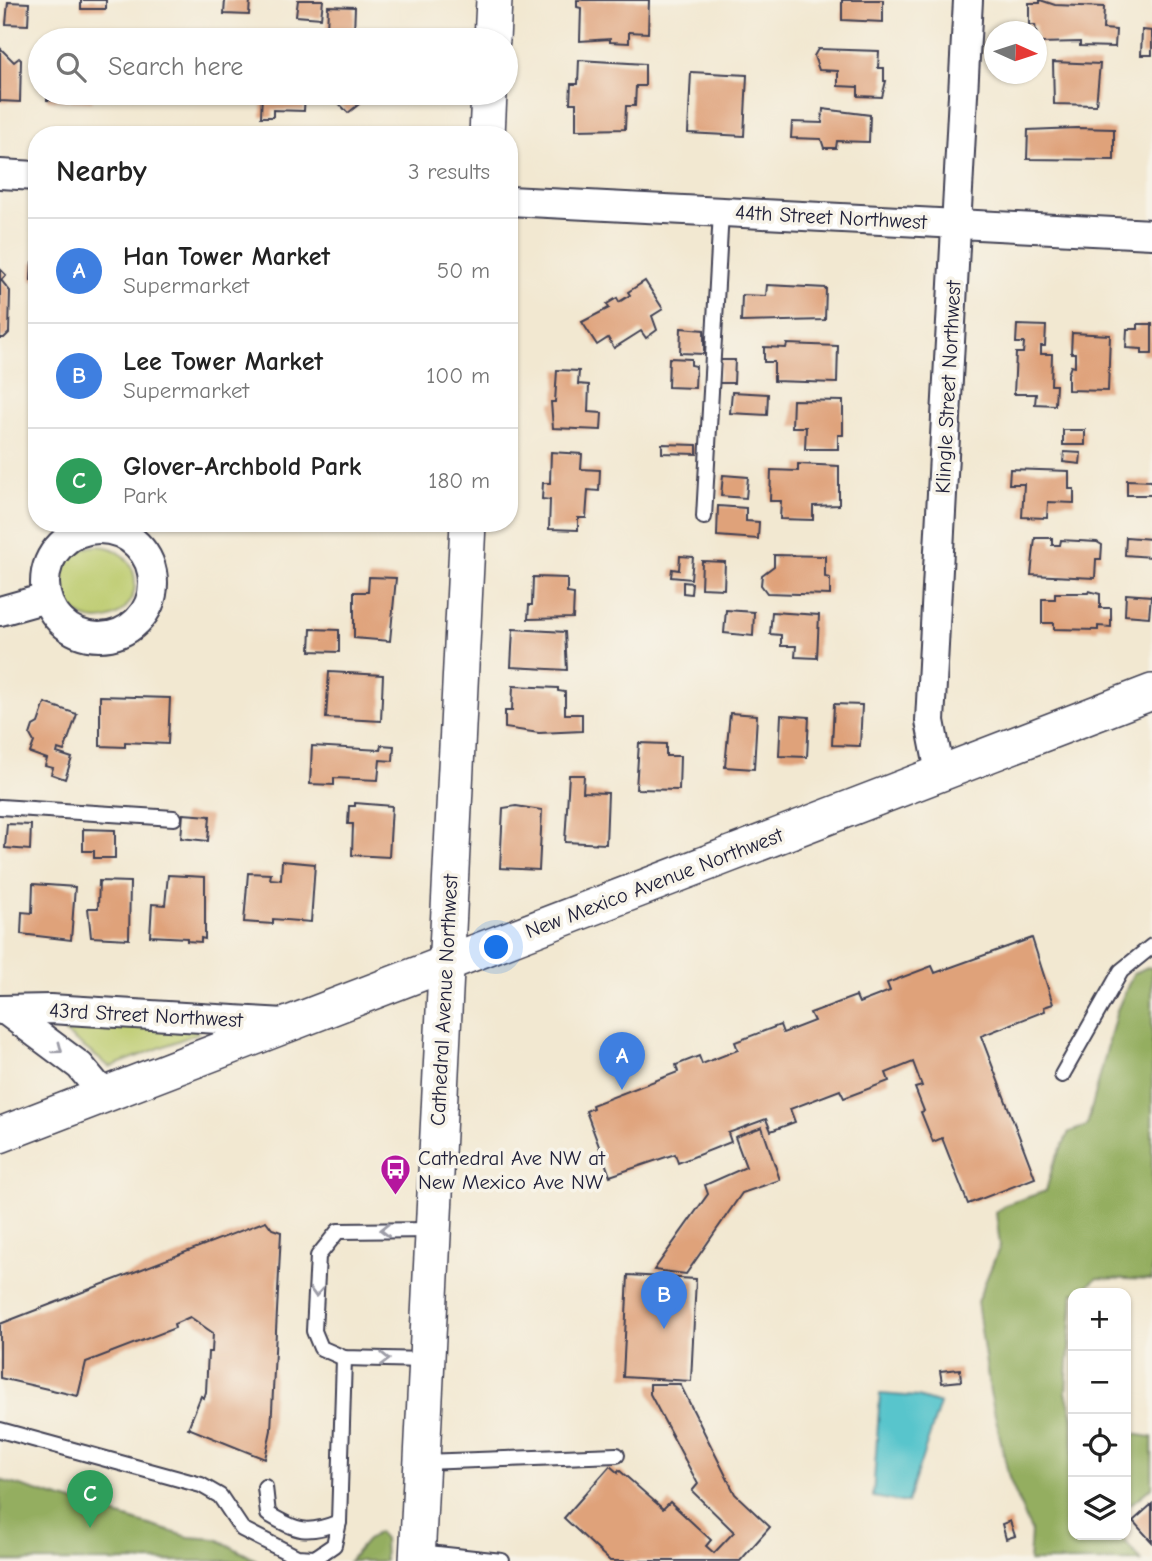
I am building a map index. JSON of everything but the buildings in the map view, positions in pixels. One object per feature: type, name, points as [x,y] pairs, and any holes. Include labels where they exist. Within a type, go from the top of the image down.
[{"type":"street","points":[[493,28],[494,0]]},
{"type":"street","name":"Klingle Street Northwest","points":[[940,774],[930,721],[968,0]]},
{"type":"street","points":[[487,126],[488,105]]},
{"type":"street","points":[[0,174],[28,176]]},
{"type":"street","name":"44th Street Northwest","points":[[518,201],[1152,234]]},
{"type":"street","name":"Cathedral Avenue Northwest","points":[[417,1557],[468,532]]},
{"type":"street","points":[[0,611],[46,598]]},
{"type":"street","name":"New Mexico Avenue Northwest","points":[[0,1135],[1152,692]]},
{"type":"street","name":"43rd Street Northwest","points":[[2,1010],[50,1009],[288,1024]]},
{"type":"street","name":"43rd Street Northwest","points":[[2,1010],[80,1066],[104,1095]]},
{"type":"lane","points":[[704,517],[721,212]]},
{"type":"lane","points":[[0,807],[174,818]]},
{"type":"lane","points":[[1062,1075],[1121,971],[1152,946]]},
{"type":"lane","points":[[426,1360],[344,1358],[321,1349],[314,1332],[317,1256],[338,1231],[432,1230]]},
{"type":"lane","points":[[0,1430],[201,1485],[220,1496],[243,1530],[297,1557],[315,1558],[334,1545],[338,1522],[344,1358]]},
{"type":"lane","points":[[421,1462],[617,1455]]},
{"type":"lane","points":[[265,1487],[268,1514],[288,1525],[316,1532],[338,1522]]},
{"type":"lane","points":[[417,1557],[502,1561]]},
{"type":"green space","points":[[98,546],[112,549],[124,557],[132,569],[135,583],[132,597],[124,609],[112,617],[98,620],[84,617],[72,609],[64,597],[61,583],[64,569],[72,557],[84,549]]},
{"type":"green space","points":[[1147,967],[1152,968],[1152,1280],[1097,1278],[1085,1288],[1068,1288],[1068,1540],[1124,1540],[1141,1561],[1029,1561],[1031,1531],[1009,1478],[990,1392],[977,1302],[1000,1246],[996,1213],[1005,1205],[1046,1191],[1053,1165],[1069,1132],[1087,1126],[1117,1010],[1133,974]]},
{"type":"green space","points":[[65,1021],[198,1028],[198,1033],[110,1067],[64,1032]]},
{"type":"green space","points":[[1131,1434],[1152,1437],[1152,1487],[1131,1504]]},
{"type":"green space","points":[[0,1480],[189,1537],[217,1539],[258,1561],[0,1561]]},
{"type":"green space","points":[[378,1532],[384,1539],[385,1561],[349,1561],[366,1541]]},
{"type":"water","points":[[880,1394],[918,1397],[940,1404],[907,1503],[873,1497]]},
{"type":"place","name":"Han Tower Market","points":[[622,1090]]},
{"type":"place","name":"Cathedral Ave NW at New Mexico Ave NW","points":[[395,1197]]},
{"type":"place","name":"Lee Tower Market","points":[[664,1329]]},
{"type":"place","name":"Glover-Archbold Park","points":[[90,1528]]}]
